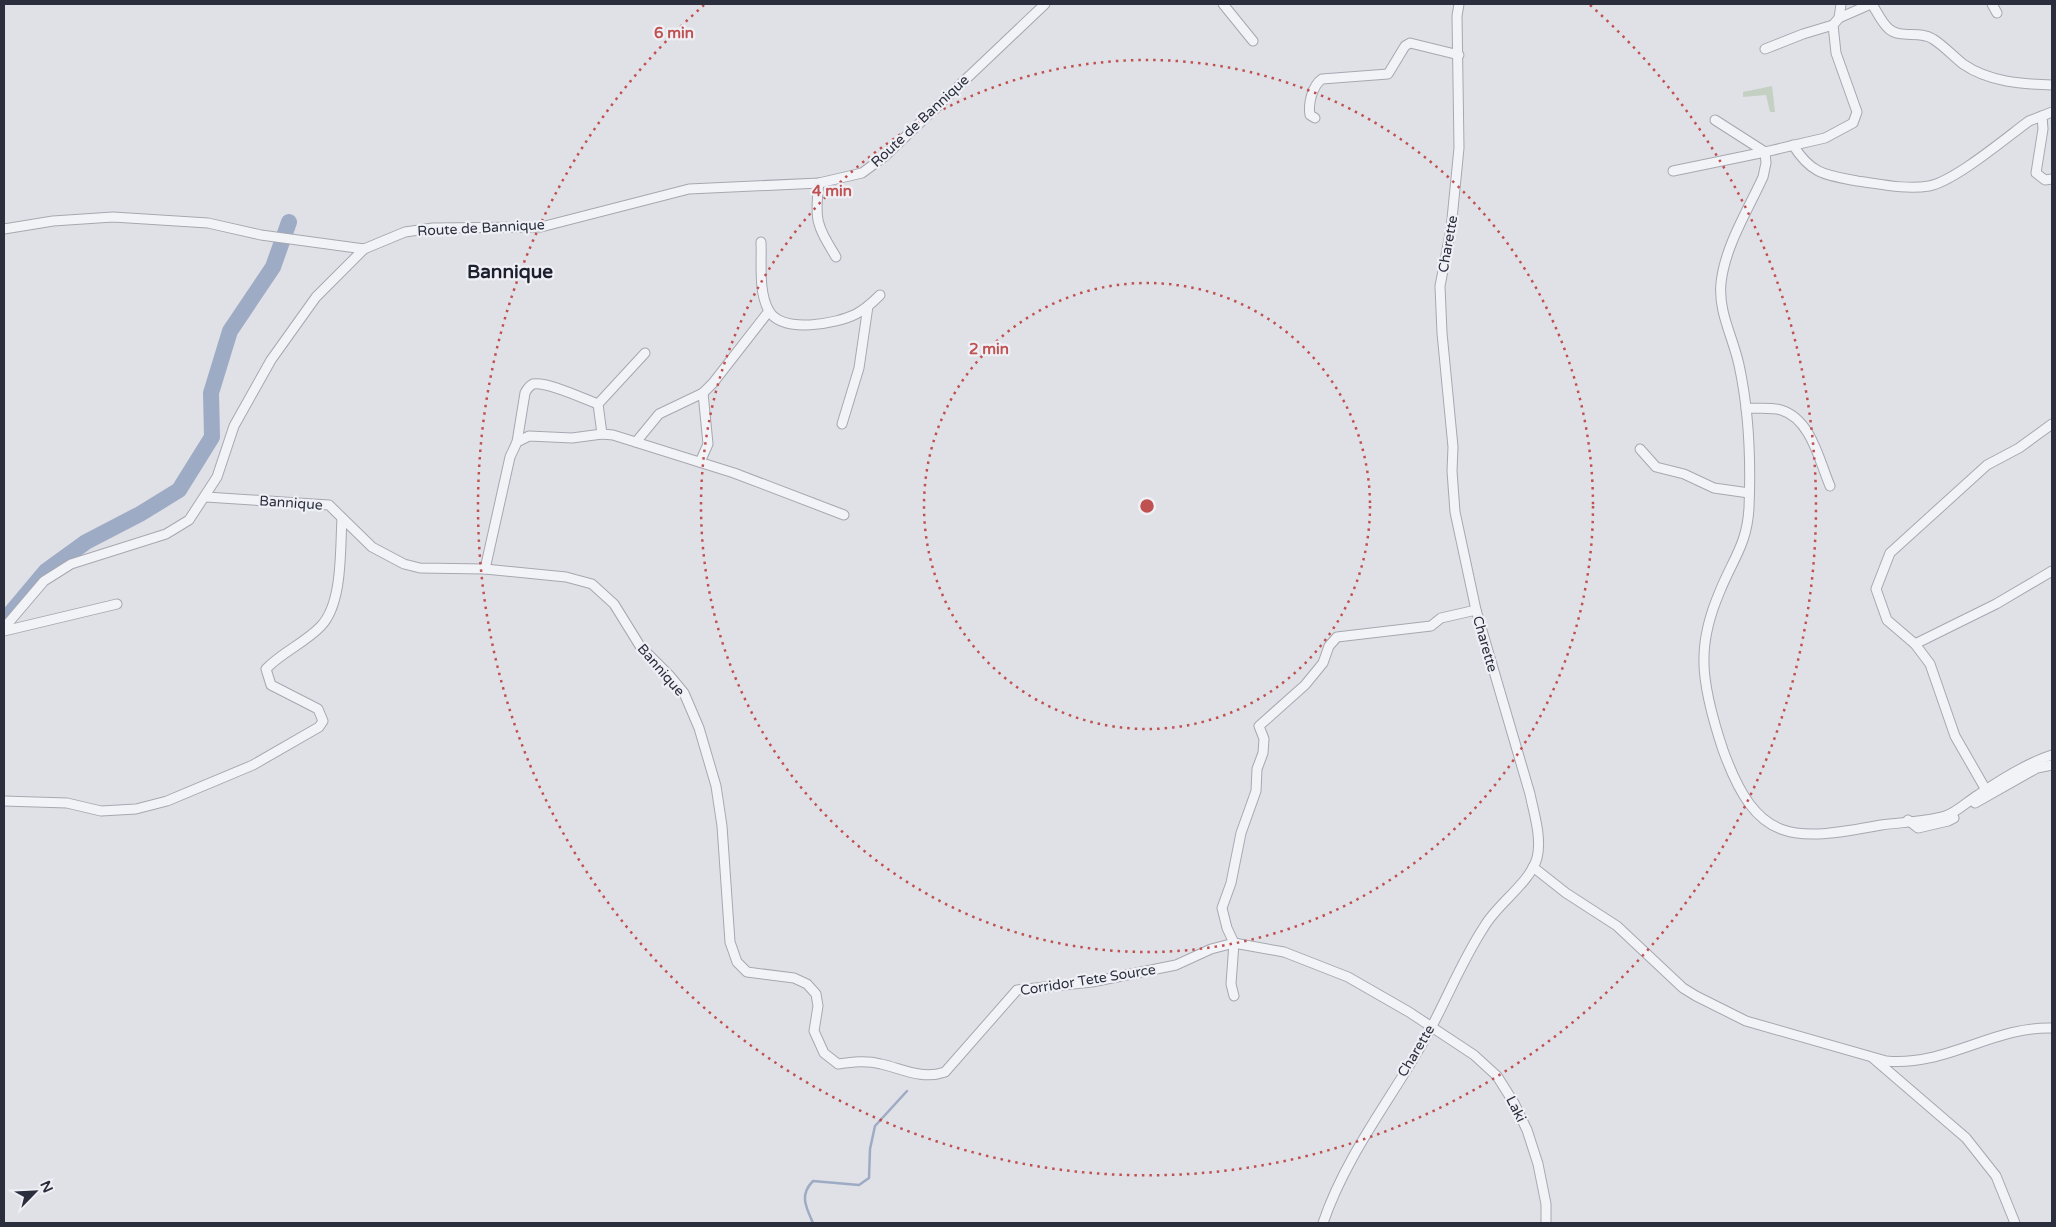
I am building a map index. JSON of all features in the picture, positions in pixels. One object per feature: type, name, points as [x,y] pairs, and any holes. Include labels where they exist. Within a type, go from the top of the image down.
[{"type":"street","name":"Route de Bannique","points":[[4,629],[44,581],[71,564],[166,534],[189,520],[206,497],[217,477],[234,426],[271,360],[316,297],[364,249],[405,232],[434,228],[541,227],[689,189],[819,183],[862,174],[885,156],[1046,4]]},
{"type":"street","points":[[1223,4],[1253,41]]},
{"type":"street","name":"Charette","points":[[1323,1223],[1330,1202],[1379,1112],[1431,1028],[1464,958],[1488,919],[1534,866],[1537,857],[1538,843],[1530,794],[1476,610],[1455,512],[1452,471],[1453,447],[1441,295],[1456,187],[1459,148],[1457,16],[1459,4]]},
{"type":"street","points":[[1673,171],[1825,138],[1853,122],[1857,112],[1836,53],[1836,22],[1840,4]]},
{"type":"street","points":[[1765,48],[1836,22],[1872,4],[1887,28],[1894,33],[1915,33],[1929,37],[1979,74],[2008,82],[2052,85]]},
{"type":"street","points":[[1992,4],[1996,13]]},
{"type":"street","points":[[1315,118],[1310,116],[1313,91],[1316,83],[1322,79],[1388,74],[1405,46],[1410,43],[1459,55]]},
{"type":"street","points":[[1793,145],[1805,163],[1826,175],[1897,187],[1930,186],[1976,160],[2029,121],[2052,112]]},
{"type":"street","points":[[2042,116],[2043,129],[2036,173],[2045,180],[2052,179]]},
{"type":"street","points":[[1715,120],[1765,152]]},
{"type":"street","points":[[1765,152],[1766,163],[1763,177],[1728,256],[1721,283],[1722,306],[1738,363],[1746,408],[1749,494],[1748,529],[1716,600],[1708,628],[1704,660],[1713,721],[1735,783],[1758,815],[1776,828],[1795,835],[1852,831],[1908,820],[1946,816],[1986,790],[2052,755]]},
{"type":"street","points":[[819,183],[815,212],[819,226],[834,253]]},
{"type":"street","points":[[4,229],[53,221],[113,216],[208,223],[261,235],[364,249]]},
{"type":"street","points":[[761,242],[764,293],[769,311],[778,320],[793,325],[810,325],[855,315],[880,295]]},
{"type":"street","points":[[842,424],[859,368],[868,306]]},
{"type":"street","points":[[636,442],[659,414],[703,393],[714,383],[769,311]]},
{"type":"street","points":[[602,434],[598,404],[644,353]]},
{"type":"street","points":[[486,569],[510,457],[517,442],[525,393],[528,388],[533,384],[543,384],[598,404]]},
{"type":"street","points":[[700,462],[708,444],[703,393]]},
{"type":"street","points":[[1746,408],[1780,410],[1794,416],[1808,432],[1830,486]]},
{"type":"street","points":[[1986,790],[1955,736],[1930,664],[1915,644],[1887,620],[1876,589],[1890,553],[1987,465],[2019,448],[2052,424]]},
{"type":"street","points":[[517,442],[529,436],[572,438],[602,434],[636,442],[734,473],[844,515]]},
{"type":"street","points":[[1640,449],[1656,467],[1684,474],[1714,488],[1749,494]]},
{"type":"street","name":"Bannique","points":[[206,497],[329,505],[372,547],[404,564],[420,568],[486,569],[566,577],[592,584],[614,604],[640,646],[684,693],[699,728],[716,786],[722,826],[732,954],[747,972],[794,978],[807,984],[816,994],[818,1006],[814,1031],[824,1053]]},
{"type":"street","points":[[4,801],[67,803],[101,811],[136,810],[167,801],[253,765],[319,727],[324,721],[318,709],[271,685],[266,669],[322,625],[335,599],[342,518]]},
{"type":"street","points":[[1915,644],[1996,604],[2052,571]]},
{"type":"street","points":[[4,629],[117,604]]},
{"type":"street","points":[[1234,996],[1231,984],[1234,943],[1227,928],[1222,908],[1231,883],[1241,834],[1256,791],[1257,769],[1263,754],[1264,739],[1259,726],[1305,685],[1323,662],[1329,646],[1336,637],[1432,626],[1441,618],[1476,610]]},
{"type":"street","points":[[1908,820],[1918,828],[1948,822],[1976,802],[2037,768],[2052,765]]},
{"type":"street","points":[[1534,866],[1566,893],[1617,926],[1683,988],[1746,1021],[1871,1057],[1903,1063],[1934,1058],[2011,1032],[2052,1028]]},
{"type":"street","name":"Corridor Tete Source","points":[[824,1053],[838,1064],[864,1061],[900,1071],[933,1076],[945,1072],[1016,990],[1092,982],[1176,965],[1211,948],[1234,943],[1284,952],[1348,977],[1409,1012],[1431,1028]]},
{"type":"street","name":"Laki","points":[[1431,1028],[1474,1055],[1492,1070],[1514,1103],[1538,1164],[1546,1204],[1546,1223]]},
{"type":"street","points":[[1871,1057],[1966,1138],[1978,1151],[1996,1176],[2016,1223]]},
{"type":"green space","points":[[1772,86],[1775,112],[1770,112],[1766,95],[1743,97],[1743,92]]},
{"type":"waterway","points":[[4,621],[46,571],[86,542],[140,514],[179,490],[212,437],[211,393],[230,331],[273,267],[289,222]]},
{"type":"waterway","points":[[813,1223],[805,1201],[806,1191],[809,1186],[813,1181],[859,1185],[869,1178],[870,1149],[875,1126],[907,1091]]},
{"type":"district","name":"Bannique","points":[[510,272]]}]
